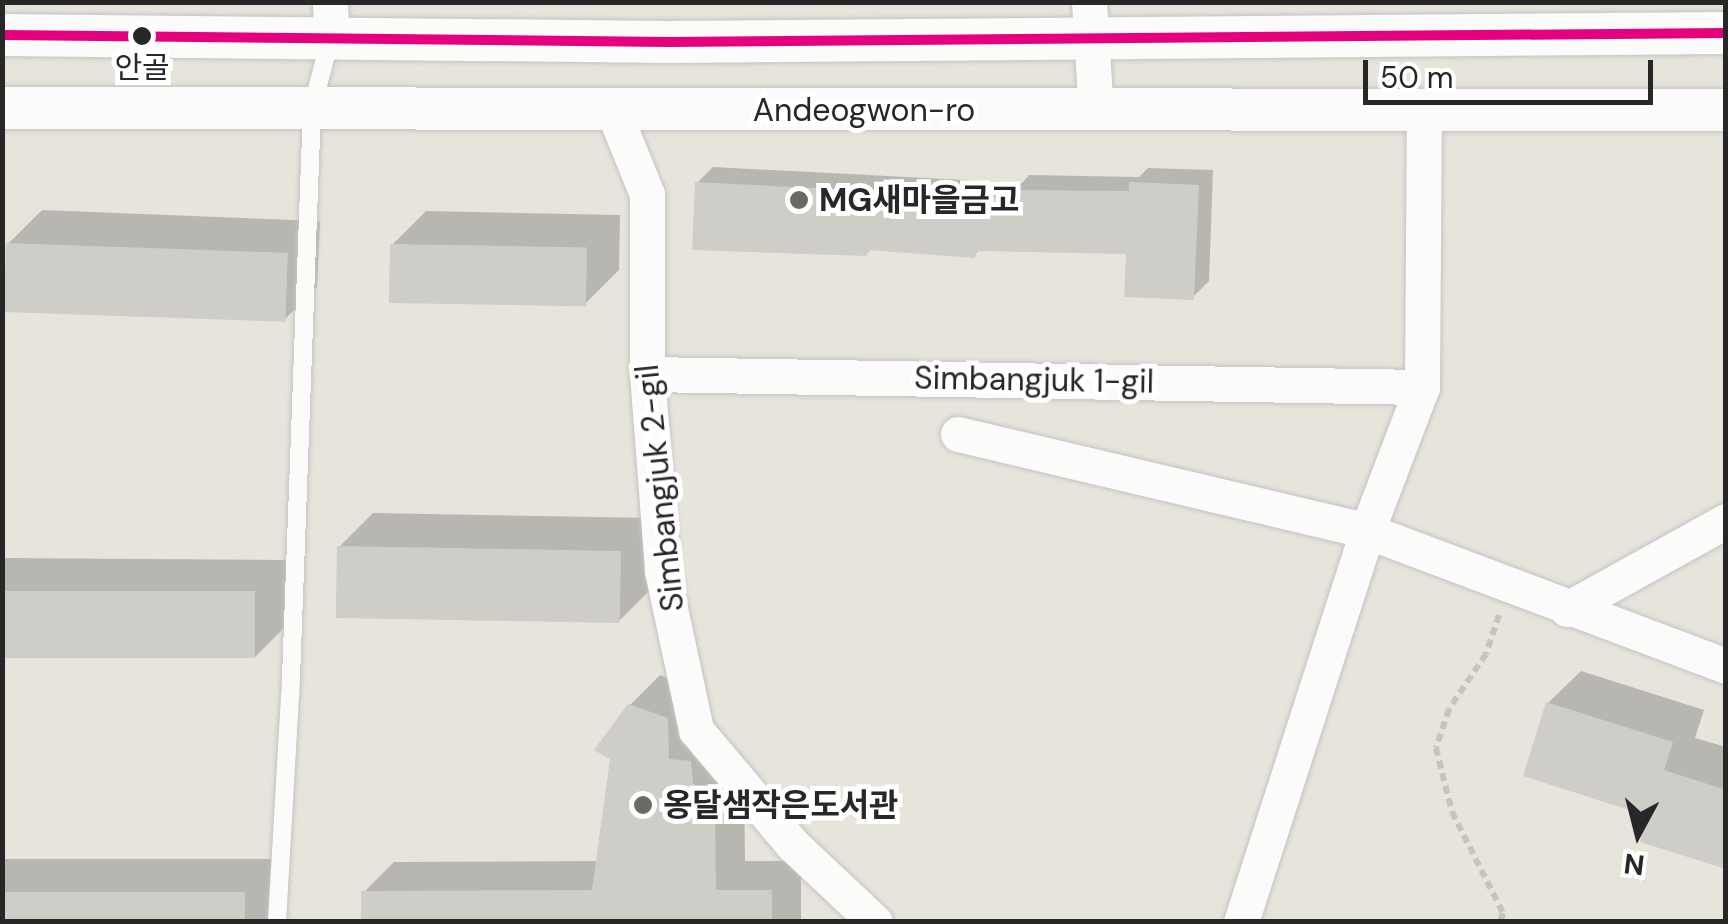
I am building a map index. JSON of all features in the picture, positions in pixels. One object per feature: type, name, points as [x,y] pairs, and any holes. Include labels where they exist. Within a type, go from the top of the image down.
[{"type":"street","points":[[2,35],[330,19],[668,42],[1091,20],[1726,33]]},
{"type":"street","points":[[1091,20],[1096,112]]},
{"type":"street","name":"Andeogwon-ro","points":[[2,108],[1726,110]]},
{"type":"street","name":"Simbangjuk 2-gil","points":[[612,108],[647,194],[647,374],[662,571],[696,730],[794,845],[875,922]]},
{"type":"street","points":[[1240,922],[1367,531],[1422,387],[1424,110]]},
{"type":"street","name":"Simbangjuk 1-gil","points":[[647,374],[1422,387]]},
{"type":"street","name":"Simbangjuk 1-gil","points":[[958,434],[1367,531],[1726,666]]},
{"type":"street","points":[[1567,609],[1726,522]]},
{"type":"lane","points":[[277,922],[291,678],[312,108],[330,19]]},
{"type":"path","points":[[1500,922],[1503,913],[1452,812],[1436,748],[1448,709],[1486,654],[1508,586]]},
{"type":"building","points":[[695,182],[1011,198],[1011,190],[1129,191],[1129,182],[1199,185],[1194,300],[1124,297],[1126,254],[976,251],[975,258],[868,250],[867,256],[692,250]]},
{"type":"building","points":[[6,243],[288,253],[285,322],[4,312]]},
{"type":"building","points":[[390,244],[587,247],[586,306],[389,303]]},
{"type":"building","points":[[337,546],[621,551],[620,623],[336,618]]},
{"type":"building","points":[[2,591],[255,591],[255,658],[2,658]]},
{"type":"building","points":[[1546,702],[1673,742],[1664,770],[1726,790],[1726,869],[1640,842],[1648,816],[1523,776]]},
{"type":"building","points":[[628,704],[668,718],[669,759],[691,761],[693,784],[715,794],[716,890],[772,890],[772,922],[361,922],[361,891],[592,890],[610,759],[594,750]]},
{"type":"building","points":[[2,892],[245,892],[245,922],[2,922]]},
{"type":"transit line","points":[[2,35],[668,42],[1726,33]]},
{"type":"place","name":"안골","points":[[142,36]]},
{"type":"place","name":"MG새마을금고","points":[[799,200]]},
{"type":"place","name":"옹달샘작은도서관","points":[[643,805]]}]
